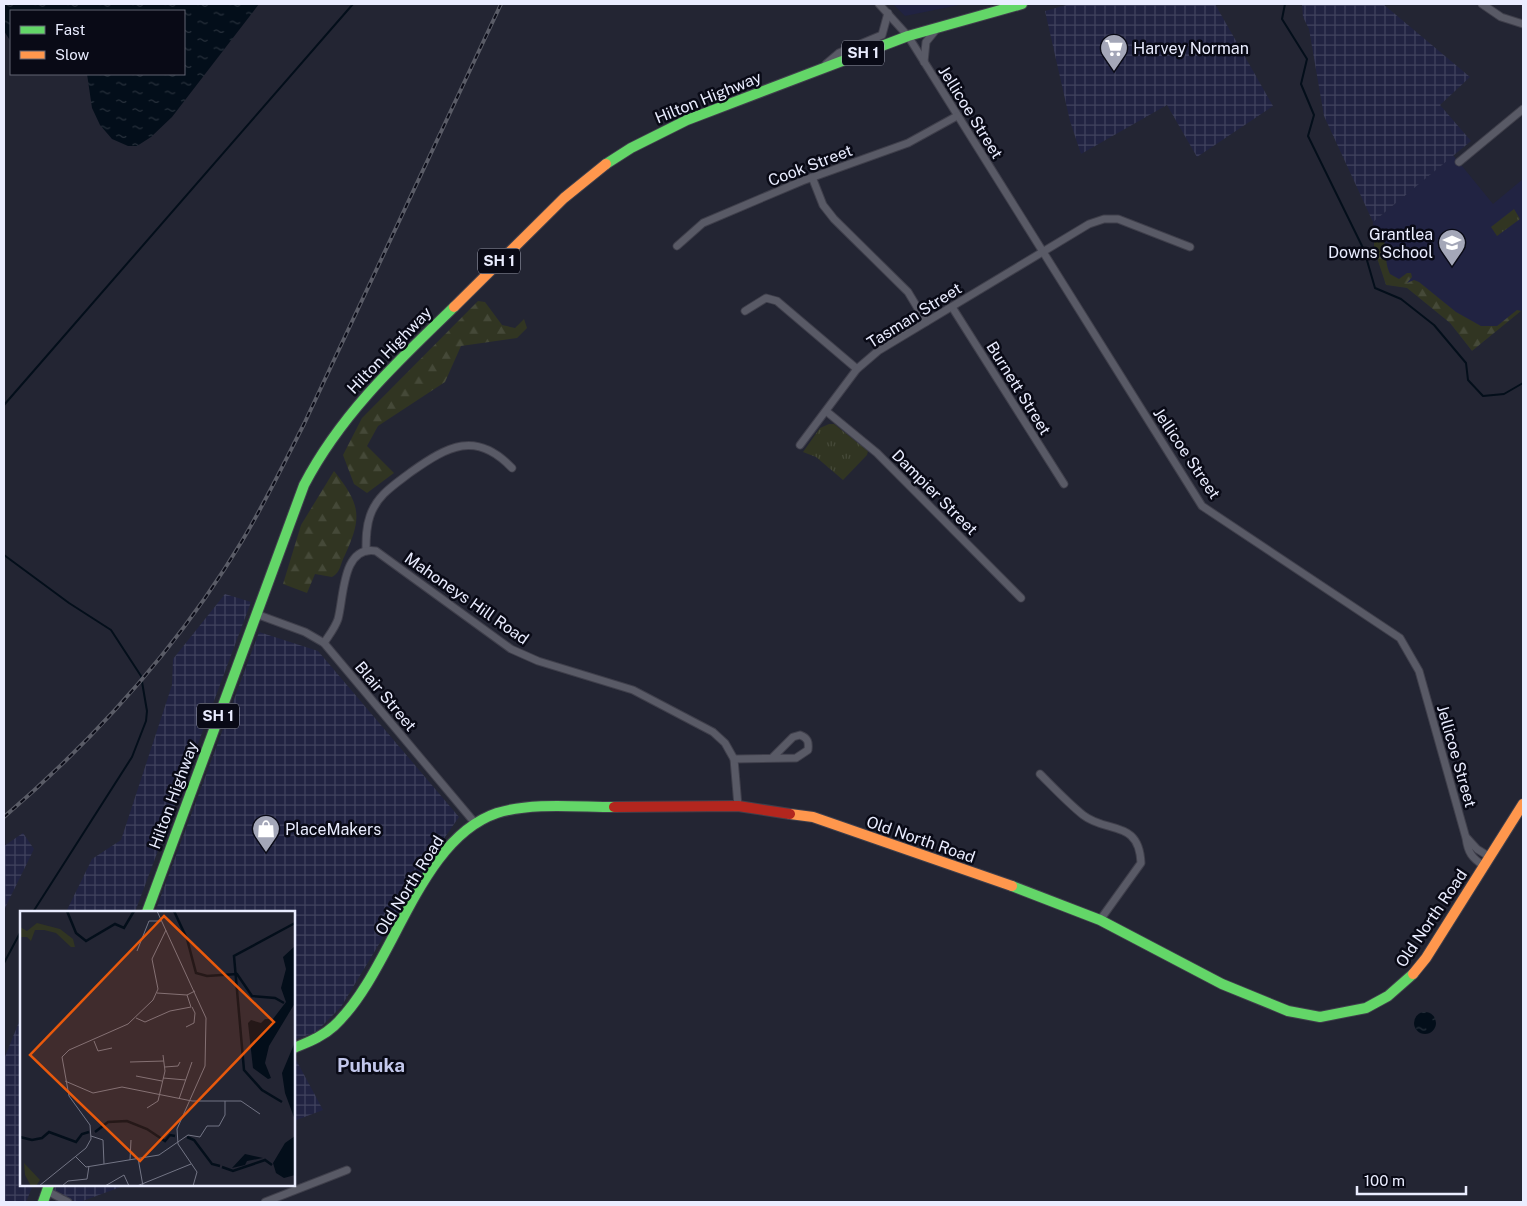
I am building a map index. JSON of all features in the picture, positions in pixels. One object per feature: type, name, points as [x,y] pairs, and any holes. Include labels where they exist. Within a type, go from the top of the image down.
[{"type":"main road","name":"SH 1","points":[[908,36],[1022,4]]},
{"type":"main road","name":"Hilton Highway","points":[[147,911],[296,502],[314,464],[338,428],[380,379],[564,198],[613,159],[687,120],[908,36]]},
{"type":"main road","name":"Old North Road","points":[[295,1048],[318,1038],[333,1027],[349,1010],[365,987],[442,853],[455,838],[475,823],[512,809],[538,806],[738,806],[813,817],[1038,895],[1100,920],[1222,984],[1288,1011],[1320,1017],[1366,1008],[1388,996],[1410,978],[1426,958],[1523,804]]},
{"type":"main road","points":[[43,1202],[48,1188]]},
{"type":"street","name":"Jellicoe Street","points":[[879,4],[908,36],[1202,506],[1400,638],[1419,671],[1470,855],[1484,866]]},
{"type":"street","points":[[1482,4],[1501,17],[1522,22]]},
{"type":"street","points":[[817,70],[839,53],[882,35],[888,13]]},
{"type":"street","name":"Jellicoe Street","points":[[924,62],[926,42],[941,26]]},
{"type":"street","points":[[1460,162],[1523,109]]},
{"type":"street","name":"Cook Street","points":[[676,246],[703,224],[812,178],[908,143],[957,116]]},
{"type":"street","points":[[812,178],[823,205],[834,220],[908,292],[926,322]]},
{"type":"street","name":"Tasman Street","points":[[800,445],[857,369],[887,345],[1041,251],[1089,224],[1104,218],[1118,219],[1190,248]]},
{"type":"street","points":[[745,311],[766,298],[777,302],[857,369]]},
{"type":"street","name":"Burnett Street","points":[[952,307],[1064,484]]},
{"type":"street","name":"Dampier Street","points":[[826,411],[873,450],[1021,598]]},
{"type":"street","points":[[324,643],[336,624],[351,564],[360,553],[366,551],[369,518],[382,494],[445,450],[471,445],[486,449],[499,456],[512,468]]},
{"type":"street","name":"Mahoneys Hill Road","points":[[366,551],[382,554],[518,652],[538,661],[633,690],[700,724],[725,743],[734,759]]},
{"type":"street","name":"Blair Street","points":[[256,614],[305,632],[324,643],[475,823]]},
{"type":"street","points":[[738,806],[734,759],[796,758],[808,750],[809,743],[806,737],[800,735],[793,737],[772,758]]},
{"type":"street","points":[[1040,774],[1084,817],[1126,831],[1136,841],[1141,863],[1100,920]]},
{"type":"street","points":[[1466,838],[1477,849],[1490,857]]},
{"type":"street","points":[[265,1202],[347,1170]]},
{"type":"street","points":[[48,1188],[68,1202]]},
{"type":"shaded area","points":[[893,4],[964,4],[905,16]]},
{"type":"shaded area","points":[[1070,4],[1215,4],[1273,106],[1197,157],[1167,105],[1081,154],[1070,121],[1045,11]]},
{"type":"shaded area","points":[[1302,4],[1383,4],[1470,77],[1440,105],[1471,141],[1373,222],[1324,116],[1309,29],[1303,17]]},
{"type":"shaded area","name":"Grantlea Downs School","points":[[1453,155],[1493,204],[1523,179],[1523,309],[1472,351],[1450,323],[1407,288],[1386,285],[1374,249],[1373,222]]},
{"type":"shaded area","points":[[225,594],[251,602],[135,911],[66,911],[92,859],[121,840],[172,685],[173,659]]},
{"type":"shaded area","points":[[259,632],[318,651],[459,817],[436,850],[341,1007],[316,1032],[295,1040],[295,911],[155,911]]},
{"type":"shaded area","points":[[23,833],[34,849],[4,910],[4,846]]},
{"type":"shaded area","points":[[20,1019],[20,1186],[33,1186],[26,1202],[4,1202],[4,1059]]},
{"type":"shaded area","points":[[295,1058],[323,1110],[295,1121]]},
{"type":"shaded area","points":[[56,1186],[123,1186],[80,1202],[76,1202],[54,1190]]},
{"type":"green space","points":[[1514,209],[1520,219],[1497,236],[1491,227]]},
{"type":"green space","points":[[1379,234],[1384,234],[1386,262],[1390,274],[1399,279],[1407,273],[1411,273],[1412,277],[1407,283],[1414,280],[1419,282],[1456,312],[1481,326],[1497,326],[1517,310],[1521,311],[1472,351],[1450,323],[1407,288],[1386,285],[1374,249],[1374,239]]},
{"type":"green space","points":[[478,301],[485,302],[502,325],[515,328],[524,319],[527,328],[517,338],[461,346],[445,382],[378,426],[367,446],[394,473],[367,493],[354,484],[343,455],[362,418]]},
{"type":"green space","points":[[834,424],[868,451],[867,455],[843,480],[816,457],[803,452],[820,428]]},
{"type":"green space","points":[[334,471],[343,482],[354,502],[356,511],[355,530],[337,573],[332,577],[315,574],[307,593],[283,584],[301,525]]},
{"type":"water","points":[[4,4],[259,4],[172,117],[151,137],[137,146],[128,146],[112,139],[100,125],[92,108],[87,75],[185,75],[185,10],[10,10],[10,40],[4,31]]},
{"type":"water","points":[[1425,1012],[1435,1019],[1436,1023],[1429,1033],[1425,1034],[1415,1027],[1414,1023],[1421,1013]]},
{"type":"waterway","points":[[4,405],[353,4]]},
{"type":"waterway","points":[[1285,4],[1282,19],[1307,59],[1301,84],[1314,115],[1308,136],[1364,250],[1375,288],[1401,299],[1434,325],[1466,363],[1468,380],[1483,396],[1504,394],[1523,383]]},
{"type":"waterway","points":[[4,555],[69,603],[111,630],[141,676],[147,711],[146,721],[132,757],[34,911]]},
{"type":"waterway","points":[[4,963],[20,933]]},
{"type":"railway","points":[[4,817],[72,755],[134,688],[191,617],[218,580],[242,541],[304,424],[501,4]]},
{"type":"traffic: fast","points":[[606,164],[631,148],[687,120],[908,36],[1022,4]]},
{"type":"traffic: fast","points":[[147,911],[304,485],[335,435],[353,412],[391,369],[454,307]]},
{"type":"traffic: fast","points":[[295,1048],[315,1039],[329,1030],[355,1002],[374,973],[426,877],[446,850],[469,828],[497,813],[525,807],[614,807]]},
{"type":"traffic: fast","points":[[1012,886],[1100,920],[1222,984],[1288,1011],[1320,1017],[1366,1008],[1388,996],[1413,974]]},
{"type":"traffic: fast","points":[[43,1202],[49,1186]]},
{"type":"traffic: slow","points":[[454,307],[564,198],[606,164]]},
{"type":"traffic: slow","points":[[1413,974],[1426,958],[1523,804]]},
{"type":"traffic: slow","points":[[790,814],[813,817],[1012,886]]},
{"type":"traffic: jam","points":[[614,807],[738,806],[790,814]]},
{"type":"place","name":"Harvey Norman","points":[[1114,72]]},
{"type":"place","name":"Grantlea Downs School","points":[[1452,267]]},
{"type":"place","name":"PlaceMakers","points":[[266,853]]},
{"type":"district","name":"Puhuka","points":[[371,1065]]}]
